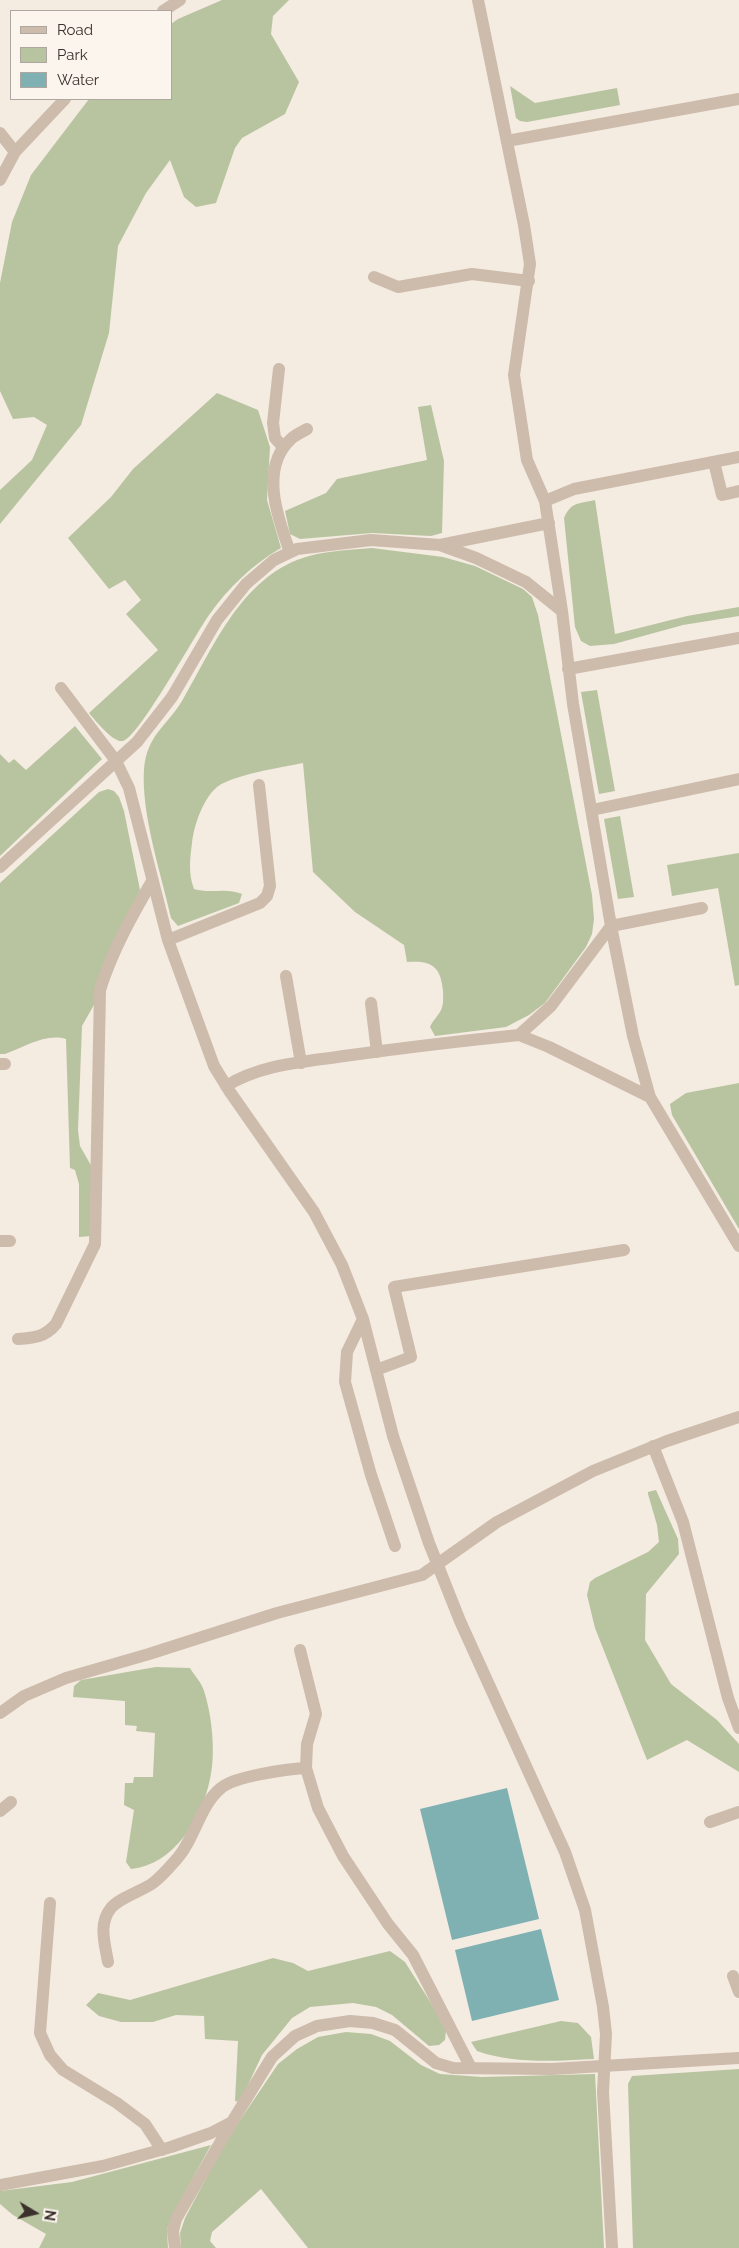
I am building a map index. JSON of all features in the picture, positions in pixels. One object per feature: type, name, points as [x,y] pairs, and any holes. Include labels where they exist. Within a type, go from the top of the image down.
[{"type":"street","points":[[165,10],[180,0]]},
{"type":"street","points":[[478,0],[530,264],[514,375],[527,460],[545,501],[562,611],[568,669],[611,926],[633,1036],[650,1097],[739,1246]]},
{"type":"street","points":[[0,180],[15,152],[64,100]]},
{"type":"street","points":[[507,142],[739,100]]},
{"type":"street","points":[[0,133],[15,152]]},
{"type":"street","points":[[0,150],[15,152]]},
{"type":"street","points":[[374,277],[398,287],[472,274],[528,281]]},
{"type":"street","points":[[279,369],[273,423],[275,438],[283,447]]},
{"type":"street","points":[[290,552],[275,504],[276,464],[283,447],[292,438],[307,429]]},
{"type":"street","points":[[545,501],[574,489],[739,457]]},
{"type":"street","points":[[714,462],[722,495],[739,491]]},
{"type":"street","points":[[0,867],[137,742],[172,697],[217,620],[246,584],[274,560],[290,552],[312,546],[371,540],[440,545],[548,523]]},
{"type":"street","points":[[440,545],[476,558],[526,582],[562,611]]},
{"type":"street","points":[[568,669],[739,638]]},
{"type":"street","points":[[61,688],[116,762],[129,788],[168,940],[210,1057],[226,1086],[314,1212],[342,1265],[362,1319],[393,1436],[460,1621],[565,1852],[585,1910],[603,2007],[606,2067],[604,2092],[612,2248]]},
{"type":"street","points":[[592,810],[739,779]]},
{"type":"street","points":[[168,940],[260,903],[267,896],[270,886],[259,785]]},
{"type":"street","points":[[18,1339],[36,1338],[49,1333],[56,1324],[95,1244],[100,990],[106,970],[131,918],[152,881]]},
{"type":"street","points":[[519,1035],[551,1006],[611,926],[702,908]]},
{"type":"street","points":[[286,976],[301,1062]]},
{"type":"street","points":[[371,1003],[378,1052]]},
{"type":"street","points":[[226,1086],[260,1069],[301,1062],[519,1035],[549,1047],[650,1097]]},
{"type":"street","points":[[376,1370],[411,1357],[394,1287],[624,1250]]},
{"type":"street","points":[[362,1319],[346,1352],[346,1382],[370,1475],[395,1546]]},
{"type":"street","points":[[0,1713],[24,1696],[66,1678],[277,1613],[422,1575],[439,1565],[498,1522],[593,1472],[653,1446],[739,1417]]},
{"type":"street","points":[[653,1446],[683,1522],[728,1698],[739,1728]]},
{"type":"street","points":[[300,1650],[316,1714],[307,1744],[306,1768],[318,1808],[343,1856],[388,1924],[413,1955],[470,2068]]},
{"type":"street","points":[[108,1962],[102,1928],[111,1907],[153,1883],[176,1860],[190,1840],[209,1802],[222,1787],[233,1782],[287,1769],[306,1768]]},
{"type":"street","points":[[0,1811],[11,1802]]},
{"type":"street","points":[[710,1822],[739,1812]]},
{"type":"street","points":[[50,1903],[40,2033],[50,2055],[63,2070],[117,2103],[145,2124],[162,2150]]},
{"type":"street","points":[[733,1976],[739,1992]]},
{"type":"street","points":[[175,2248],[173,2231],[176,2219],[272,2057],[295,2036],[317,2026],[350,2021],[373,2024],[395,2030],[436,2063],[453,2068],[552,2069],[739,2058]]},
{"type":"street","points":[[0,2184],[104,2166],[162,2150],[211,2133],[232,2122]]},
{"type":"green space","points":[[222,0],[289,0],[273,16],[271,34],[299,82],[285,114],[242,138],[235,148],[216,203],[196,207],[184,197],[170,160],[146,193],[118,246],[109,333],[81,425],[0,524],[0,490],[32,460],[47,425],[34,417],[13,419],[0,391],[0,283],[12,222],[31,175],[88,100],[172,100],[172,23]]},
{"type":"green space","points":[[510,86],[535,103],[617,88],[620,105],[527,122],[520,121],[516,118]]},
{"type":"green space","points":[[217,393],[258,410],[270,447],[267,500],[281,548],[251,569],[225,595],[209,615],[141,722],[131,735],[123,741],[119,741],[105,730],[89,713],[158,650],[126,614],[141,600],[125,580],[109,589],[68,538],[111,497],[133,469]]},
{"type":"green space","points":[[431,405],[444,461],[442,533],[431,536],[372,533],[300,539],[290,534],[285,511],[326,493],[337,479],[427,460],[418,407]]},
{"type":"green space","points":[[595,500],[615,634],[687,616],[739,607],[739,616],[683,625],[614,644],[590,646],[581,641],[575,627],[564,518],[572,506]]},
{"type":"green space","points":[[372,548],[443,557],[475,566],[523,589],[532,597],[538,615],[592,895],[594,919],[592,934],[586,947],[545,1003],[529,1015],[506,1027],[435,1036],[430,1027],[443,1005],[442,982],[437,970],[433,966],[422,962],[407,962],[404,945],[355,912],[313,872],[303,763],[234,779],[217,787],[212,792],[200,813],[193,836],[190,866],[192,883],[194,889],[230,891],[242,894],[239,903],[178,926],[171,918],[153,844],[144,786],[146,757],[153,739],[182,701],[229,620],[258,585],[276,571],[306,557],[334,551]]},
{"type":"green space","points":[[597,690],[615,791],[599,794],[581,692]]},
{"type":"green space","points":[[75,726],[102,759],[0,856],[0,754],[9,763],[14,759],[26,770]]},
{"type":"green space","points":[[108,789],[114,791],[119,797],[124,811],[140,890],[95,1003],[82,1026],[78,1130],[80,1146],[93,1169],[91,1236],[79,1237],[79,1184],[75,1170],[70,1168],[66,1039],[43,1039],[5,1054],[0,1054],[0,883],[99,792]]},
{"type":"green space","points":[[620,816],[634,897],[618,899],[604,819]]},
{"type":"green space","points":[[739,853],[739,985],[735,986],[718,888],[672,896],[667,865]]},
{"type":"green space","points":[[739,1083],[739,1229],[672,1115],[670,1104],[686,1093]]},
{"type":"green space","points":[[656,1490],[678,1539],[679,1554],[646,1594],[645,1640],[671,1684],[717,1720],[739,1744],[739,1772],[687,1740],[647,1760],[595,1628],[587,1595],[590,1582],[648,1552],[659,1542],[657,1525],[648,1494],[648,1492]]},
{"type":"green space","points":[[156,1667],[190,1668],[202,1685],[211,1723],[212,1769],[200,1809],[184,1837],[160,1859],[146,1866],[131,1869],[126,1862],[134,1810],[124,1805],[125,1783],[133,1783],[134,1777],[153,1777],[155,1733],[136,1731],[137,1726],[125,1725],[125,1701],[73,1697],[74,1686],[81,1680]]},
{"type":"green space","points":[[390,1951],[405,1962],[436,2011],[446,2030],[445,2040],[439,2045],[429,2046],[392,2015],[376,2007],[353,2003],[310,2007],[292,2018],[262,2055],[240,2102],[235,2101],[238,2041],[205,2039],[204,2016],[176,2015],[153,2022],[121,2022],[99,2016],[86,2005],[98,1993],[130,2000],[273,1958],[293,1963],[308,1971]]},
{"type":"green space","points":[[561,2021],[578,2023],[591,2037],[594,2059],[534,2061],[505,2058],[477,2051],[471,2042]]},
{"type":"green space","points":[[346,2032],[371,2034],[390,2041],[421,2065],[440,2074],[482,2077],[595,2074],[604,2248],[308,2248],[261,2189],[212,2232],[210,2241],[216,2248],[181,2248],[180,2233],[185,2218],[226,2141],[278,2064],[297,2049],[318,2037]]},
{"type":"green space","points":[[739,2069],[739,2248],[633,2248],[628,2084],[632,2076]]},
{"type":"green space","points":[[211,2145],[171,2218],[167,2230],[168,2248],[39,2248],[46,2234],[13,2215],[0,2204],[0,2191],[72,2182]]},
{"type":"water","points":[[507,1788],[539,1919],[452,1940],[420,1809]]},
{"type":"water","points":[[541,1929],[559,2000],[472,2021],[455,1950]]}]
